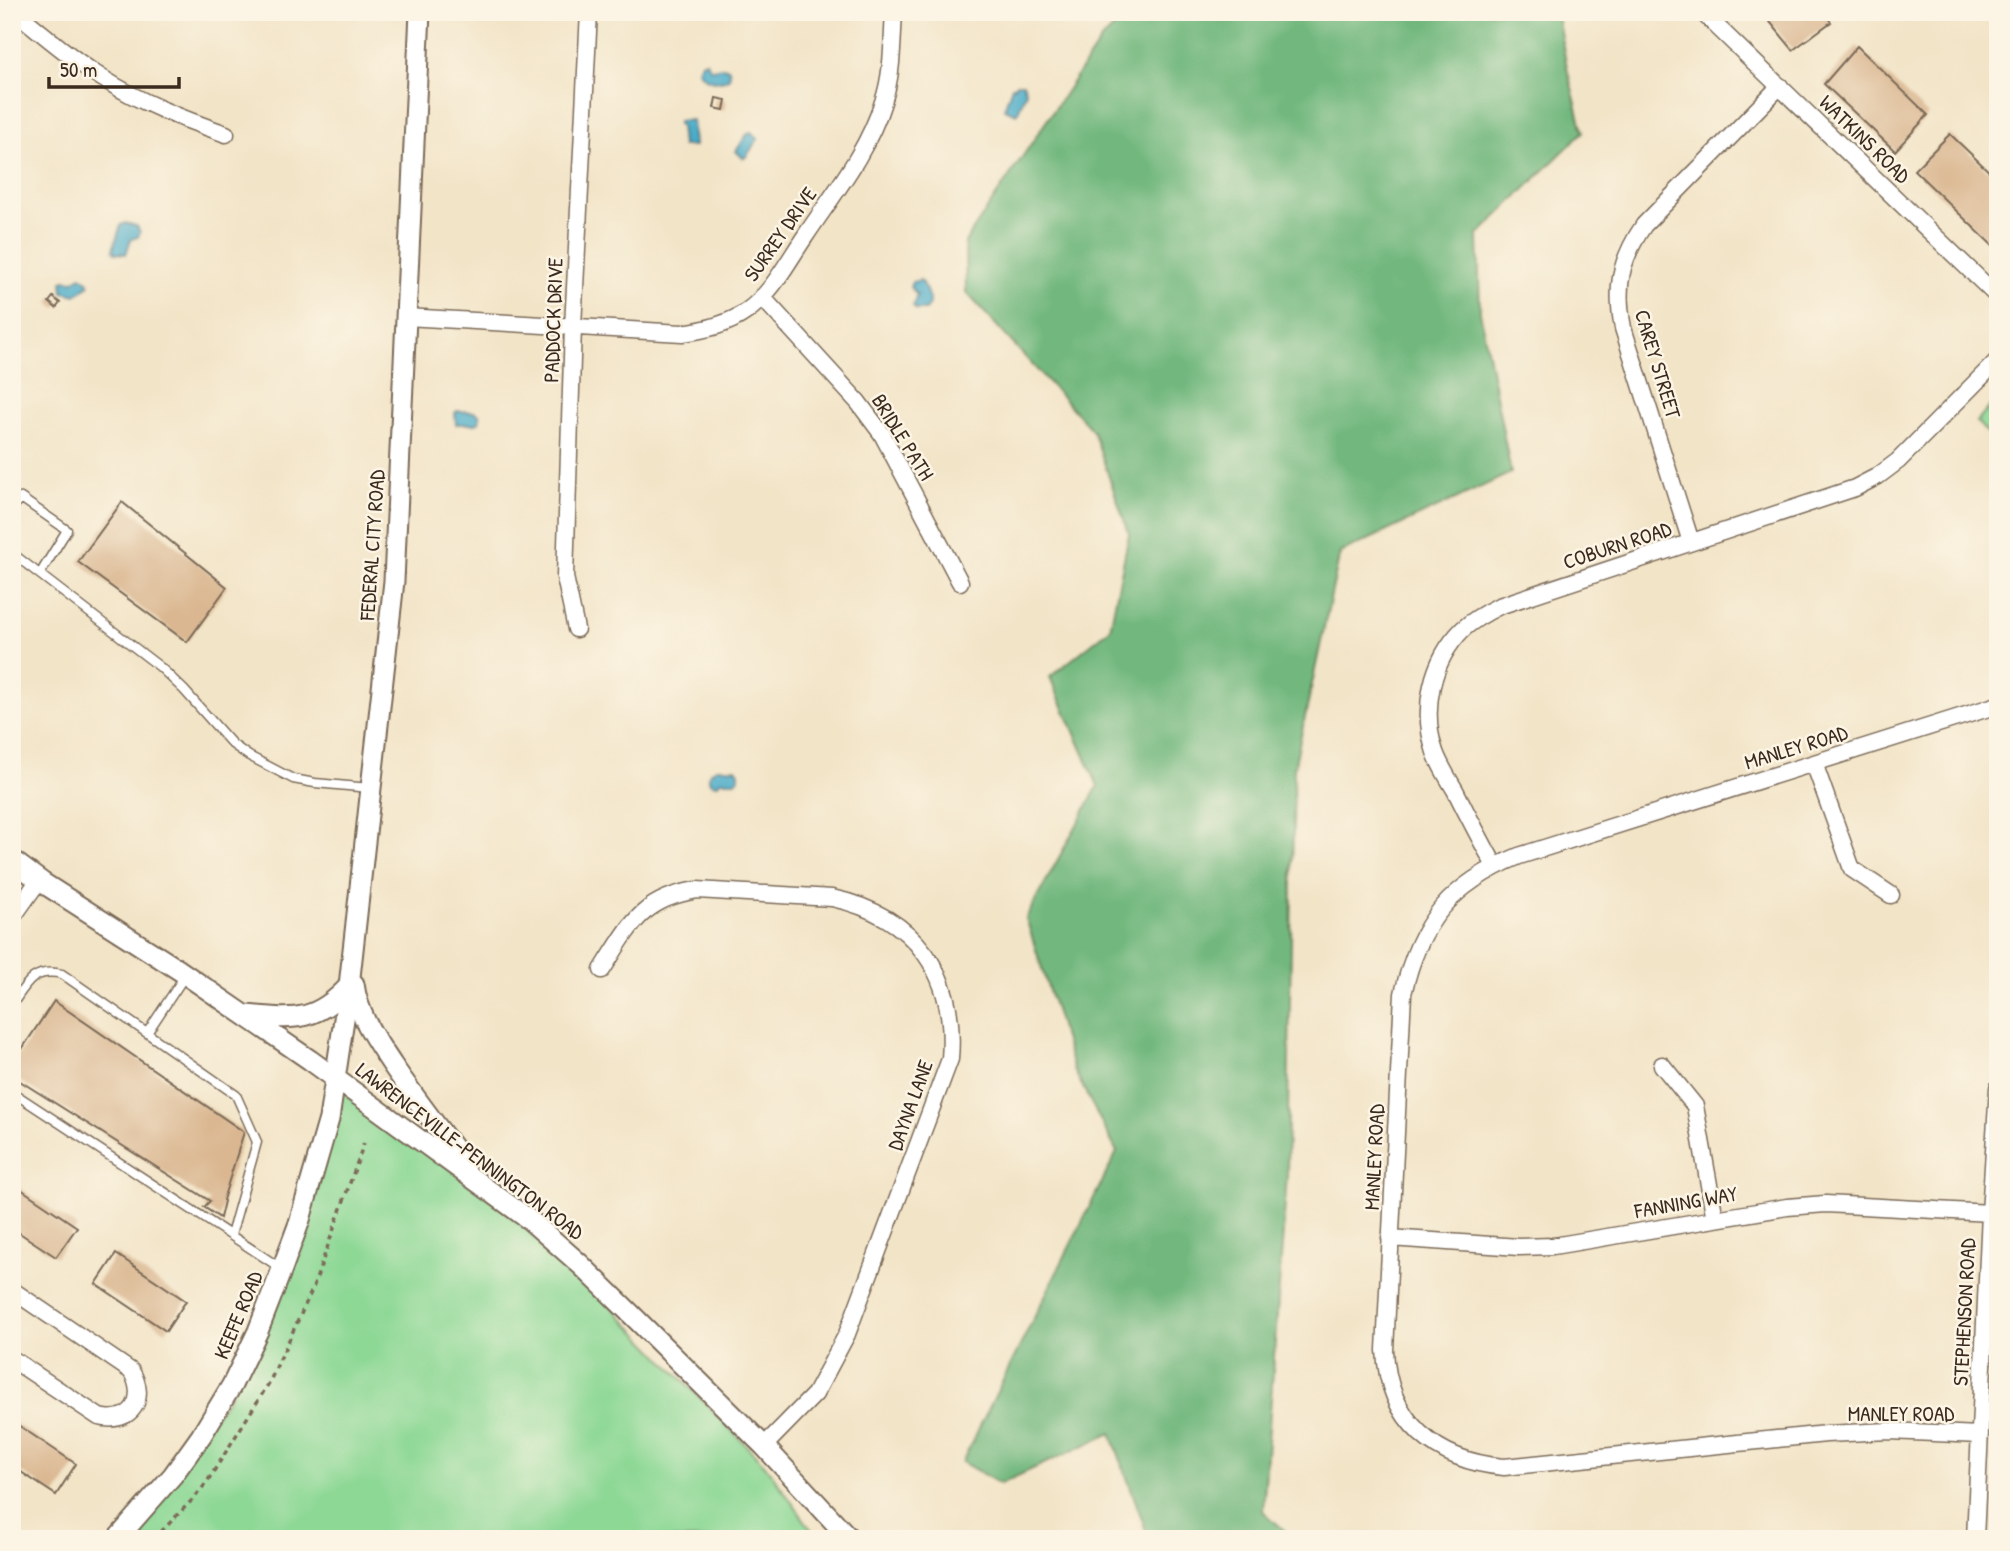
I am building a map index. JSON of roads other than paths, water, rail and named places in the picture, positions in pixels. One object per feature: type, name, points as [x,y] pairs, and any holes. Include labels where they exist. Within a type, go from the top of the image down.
[{"type":"street","points":[[16,12],[103,79],[176,117],[226,134]]},
{"type":"street","name":"FEDERAL CITY ROAD","points":[[337,1079],[373,788],[394,581],[420,12]]},
{"type":"street","name":"PADDOCK DRIVE","points":[[576,629],[565,577],[573,327],[589,12]]},
{"type":"street","name":"SURREY DRIVE","points":[[406,317],[682,333],[722,324],[746,312],[762,297],[857,159],[873,131],[884,101],[891,69],[894,12]]},
{"type":"street","name":"WATKINS ROAD","points":[[1702,12],[1998,297]]},
{"type":"street","name":"CAREY STREET","points":[[1691,542],[1623,328],[1619,286],[1632,243],[1644,225],[1780,86]]},
{"type":"street","name":"BRIDLE PATH","points":[[762,297],[858,402],[882,434],[960,582]]},
{"type":"street","name":"COBURN ROAD","points":[[1495,866],[1436,755],[1430,733],[1430,691],[1437,667],[1464,629],[1479,616],[1499,606],[1855,488],[1898,461],[1998,360]]},
{"type":"street","name":"MANLEY ROAD","points":[[1980,1435],[1889,1432],[1826,1434],[1504,1467],[1482,1465],[1444,1451],[1424,1437],[1409,1421],[1397,1402],[1389,1381],[1385,1350],[1403,993],[1409,965],[1419,941],[1452,896],[1472,879],[1495,866],[1532,852],[1998,705]]},
{"type":"street","points":[[1814,763],[1852,869],[1891,895]]},
{"type":"street","name":"LAWRENCEVILLE-PENNINGTON ROAD","points":[[12,860],[186,974],[337,1079],[531,1221],[581,1265],[764,1446],[850,1539]]},
{"type":"street","points":[[12,918],[39,880]]},
{"type":"street","name":"DAYNA LANE","points":[[601,970],[632,922],[656,902],[677,893],[697,890],[832,898],[854,903],[878,913],[900,928],[919,946],[933,966],[944,990],[950,1011],[950,1059],[846,1335],[815,1394],[764,1446]]},
{"type":"street","points":[[351,965],[356,1000],[366,1024],[411,1093],[477,1180]]},
{"type":"street","points":[[244,1015],[286,1018],[311,1014],[334,1002],[349,986]]},
{"type":"street","points":[[1662,1065],[1695,1106],[1715,1219]]},
{"type":"street","name":"KEEFE ROAD","points":[[117,1539],[165,1484],[201,1436],[248,1353],[299,1223],[321,1152],[337,1079]]},
{"type":"street","name":"STEPHENSON ROAD","points":[[1975,1539],[1998,1088]]},
{"type":"street","name":"FANNING WAY","points":[[1390,1238],[1519,1247],[1553,1246],[1787,1207],[1826,1204],[1990,1213]]},
{"type":"street","points":[[12,1290],[131,1371],[139,1392],[136,1403],[130,1412],[120,1418],[99,1418],[12,1359]]},
{"type":"lane","points":[[12,508],[21,498],[67,530],[40,574]]},
{"type":"lane","points":[[12,553],[160,667],[224,736],[249,757],[293,779],[373,788]]},
{"type":"lane","points":[[12,1005],[30,979],[40,973],[52,971],[62,974],[236,1095],[257,1142],[231,1235]]},
{"type":"lane","points":[[147,1033],[186,974]]},
{"type":"lane","points":[[12,1092],[282,1269]]},
{"type":"water","points":[[706,61],[711,69],[729,69],[728,79],[715,81],[704,77],[698,70],[701,63]]},
{"type":"water","points":[[1023,83],[1026,92],[1017,114],[1004,109],[1012,86]]},
{"type":"water","points":[[692,120],[694,146],[682,146],[678,121]]},
{"type":"water","points":[[751,132],[758,139],[743,158],[736,151]]},
{"type":"water","points":[[126,223],[137,226],[140,232],[138,237],[131,239],[126,254],[115,253],[113,249],[121,225]]},
{"type":"water","points":[[81,276],[89,285],[76,295],[63,292],[62,281],[74,281]]},
{"type":"water","points":[[920,280],[930,301],[926,310],[916,310],[913,306],[917,295],[910,287],[912,282]]},
{"type":"water","points":[[457,411],[476,412],[480,416],[479,422],[456,424]]},
{"type":"water","points":[[716,768],[736,768],[739,778],[736,781],[713,784],[709,780],[709,774]]}]
